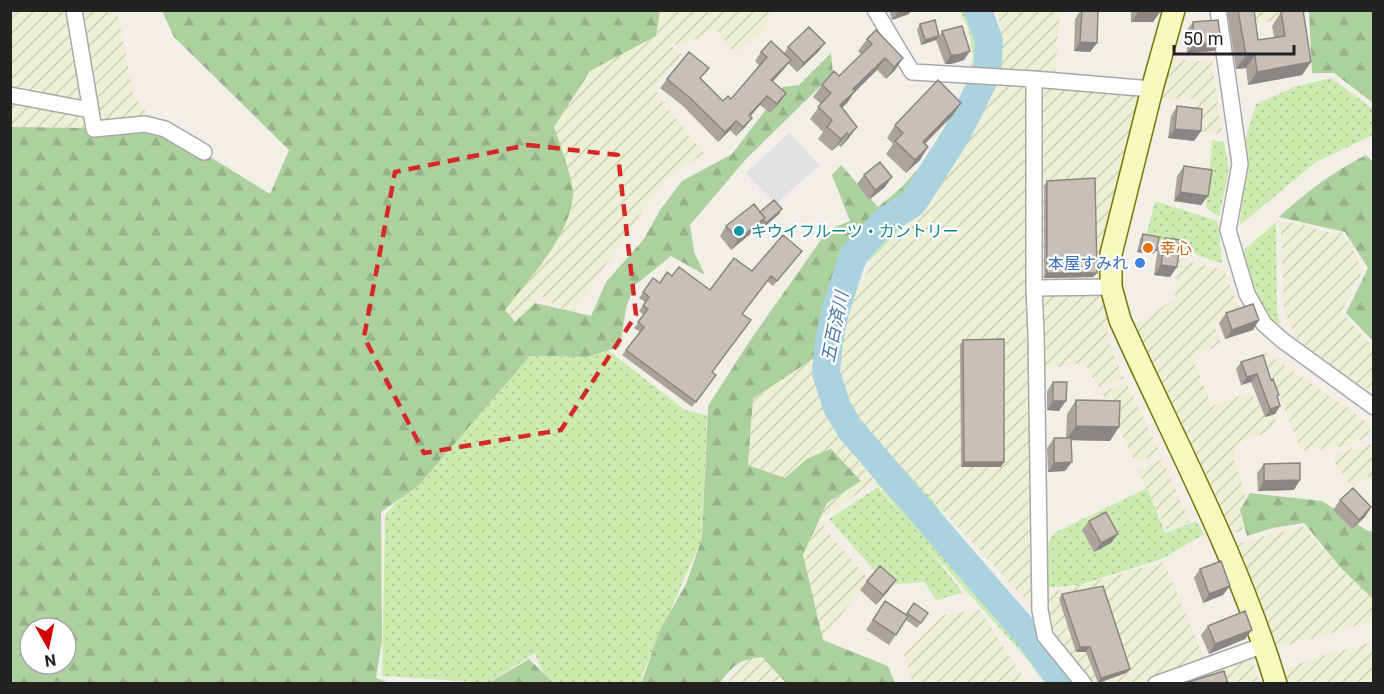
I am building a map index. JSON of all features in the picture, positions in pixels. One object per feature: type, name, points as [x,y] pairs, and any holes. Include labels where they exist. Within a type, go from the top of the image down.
[{"type":"street","points":[[74,10],[94,129],[145,124],[165,129],[204,152]]},
{"type":"street","points":[[875,10],[912,72],[1152,89]]},
{"type":"street","points":[[1174,10],[1111,254],[1111,287],[1120,320],[1237,573],[1276,684]]},
{"type":"street","points":[[1218,10],[1240,164],[1228,231],[1247,294],[1264,324],[1282,340],[1374,407]]},
{"type":"street","points":[[1034,79],[1034,288],[1040,610],[1045,636],[1083,684]]},
{"type":"street","points":[[10,95],[90,110]]},
{"type":"street","points":[[1034,288],[1111,287]]},
{"type":"street","points":[[1156,684],[1264,645]]},
{"type":"highlighted area","points":[[528,145],[618,155],[636,315],[561,430],[424,453],[364,337],[395,172]]},
{"type":"green space","points":[[11,11],[117,11],[134,96],[144,110],[165,129],[11,127]]},
{"type":"green space","points":[[162,11],[660,11],[656,36],[590,71],[554,127],[573,188],[570,209],[557,241],[505,310],[515,322],[535,303],[591,316],[606,282],[644,239],[660,210],[682,181],[732,154],[783,87],[799,85],[831,53],[833,74],[746,159],[690,225],[694,252],[705,275],[671,256],[634,286],[626,308],[620,347],[587,357],[530,356],[418,486],[381,512],[382,640],[376,678],[389,683],[11,684],[11,127],[165,129],[270,194],[289,150],[174,37]]},
{"type":"green space","points":[[664,11],[776,11],[763,30],[735,55],[716,29],[688,43],[670,45],[665,42],[683,55],[655,86],[658,96],[704,154],[665,179],[571,315],[542,297],[515,322],[505,310],[548,255],[569,217],[562,159],[554,127],[586,76],[607,56],[634,48],[656,36],[657,22]]},
{"type":"green space","points":[[960,11],[984,11],[991,31],[993,66],[988,93],[979,115],[931,196],[880,251],[855,274],[840,320],[836,359],[837,381],[859,422],[929,496],[1072,683],[1045,683],[1022,653],[928,548],[963,593],[936,600],[924,582],[887,585],[829,519],[878,487],[899,512],[835,428],[814,358],[828,319],[836,270],[884,222],[912,206],[959,123],[973,57],[968,28]]},
{"type":"green space","points":[[995,11],[1060,11],[1055,75],[1145,93],[1105,280],[1027,279],[1031,605],[859,422],[839,378],[843,337],[856,291],[883,246],[929,199],[994,89],[1003,55],[999,21]]},
{"type":"green space","points":[[1253,11],[1303,11],[1304,16],[1253,24]]},
{"type":"green space","points":[[1309,11],[1373,11],[1373,103],[1334,73],[1312,73]]},
{"type":"green space","points":[[1170,59],[1212,62],[1222,134],[1194,130],[1197,99],[1160,98]]},
{"type":"green space","points":[[1331,78],[1373,109],[1373,135],[1316,162],[1240,225],[1246,137],[1256,104],[1294,87]]},
{"type":"green space","points":[[958,124],[914,198],[836,270],[828,319],[814,358],[753,399],[748,465],[785,478],[808,458],[831,449],[861,481],[827,503],[803,555],[823,640],[888,666],[895,683],[786,683],[762,657],[748,659],[738,664],[720,683],[641,684],[660,630],[686,584],[702,538],[708,406],[749,342],[828,230],[850,221],[832,175],[841,165],[878,207],[902,187]]},
{"type":"green space","points":[[1212,140],[1224,142],[1229,169],[1219,217],[1206,208]]},
{"type":"green space","points":[[1366,155],[1374,163],[1373,341],[1346,313],[1368,268],[1345,232],[1279,217],[1320,183]]},
{"type":"green space","points":[[1155,201],[1218,221],[1222,264],[1146,236]]},
{"type":"green space","points":[[1277,221],[1296,223],[1332,233],[1342,233],[1353,249],[1362,272],[1341,312],[1373,347],[1373,390],[1355,384],[1297,339],[1284,310],[1281,234]]},
{"type":"green space","points":[[1276,222],[1277,310],[1280,322],[1276,327],[1262,309],[1242,252]]},
{"type":"green space","points":[[1178,259],[1224,270],[1239,307],[1213,324],[1222,344],[1192,357],[1212,406],[1250,392],[1264,411],[1278,412],[1268,432],[1236,444],[1234,460],[1247,500],[1240,511],[1244,530],[1230,534],[1132,326],[1175,299]]},
{"type":"green space","points":[[1101,294],[1109,321],[1107,339],[1124,378],[1098,387],[1084,363],[1043,369],[1043,296]]},
{"type":"green space","points":[[1262,350],[1370,424],[1369,436],[1345,446],[1301,451]]},
{"type":"green space","points":[[609,351],[685,410],[707,415],[702,538],[643,673],[641,683],[550,683],[535,653],[489,683],[382,676],[385,515],[530,356],[583,357]]},
{"type":"green space","points":[[814,358],[835,428],[874,482],[819,521],[797,486],[807,459],[785,478],[748,465],[753,399]]},
{"type":"green space","points":[[1126,382],[1161,454],[1135,462],[1102,393]]},
{"type":"green space","points":[[1373,444],[1373,479],[1368,477],[1352,488],[1335,463],[1333,454]]},
{"type":"green space","points":[[1162,459],[1190,522],[1166,530],[1138,470]]},
{"type":"green space","points":[[1147,488],[1165,533],[1196,521],[1204,534],[1162,559],[1079,585],[1046,588],[1047,545],[1054,533]]},
{"type":"green space","points":[[1250,493],[1322,501],[1366,530],[1373,532],[1373,599],[1340,567],[1304,523],[1273,528],[1247,536],[1240,510]]},
{"type":"green space","points":[[819,521],[868,579],[823,640],[803,555]]},
{"type":"green space","points":[[1302,526],[1338,565],[1373,597],[1373,621],[1275,649],[1237,544]]},
{"type":"green space","points":[[1164,562],[1207,665],[1252,658],[1259,683],[1091,683],[1072,660],[1049,625],[1046,594]]},
{"type":"green space","points":[[979,609],[1027,683],[913,683],[904,654],[944,615]]},
{"type":"green space","points":[[1373,642],[1373,683],[1287,683],[1283,671],[1311,659]]},
{"type":"green space","points":[[762,657],[786,683],[727,684],[745,658]]},
{"type":"green space","points":[[529,659],[553,683],[489,683]]},
{"type":"shaded area","points":[[789,133],[820,165],[776,204],[746,173]]},
{"type":"building","points":[[1082,10],[1098,10],[1097,43],[1080,42]]},
{"type":"building","points":[[1138,10],[1160,10],[1160,12],[1138,13]]},
{"type":"building","points":[[1238,10],[1254,10],[1258,40],[1285,36],[1281,12],[1303,10],[1311,62],[1257,72],[1255,55],[1246,56]]},
{"type":"building","points":[[935,20],[939,36],[925,40],[920,24]]},
{"type":"building","points":[[1218,20],[1221,42],[1194,44],[1193,22]]},
{"type":"building","points":[[962,26],[970,51],[951,55],[942,31]]},
{"type":"building","points":[[809,27],[825,43],[804,63],[788,47]]},
{"type":"building","points":[[876,30],[903,58],[894,67],[885,58],[840,105],[857,127],[841,139],[827,127],[832,120],[818,107],[831,93],[822,85],[834,71],[839,76],[872,44],[867,39]]},
{"type":"building","points":[[771,41],[791,60],[771,80],[786,93],[777,104],[767,96],[749,115],[752,118],[743,127],[736,121],[725,132],[667,79],[689,52],[709,68],[700,78],[723,101],[728,96],[731,99],[767,57],[761,52]]},
{"type":"building","points":[[938,80],[961,103],[923,142],[928,147],[915,160],[895,141],[903,133],[895,125]]},
{"type":"building","points":[[1177,106],[1202,109],[1201,131],[1175,129]]},
{"type":"building","points":[[880,162],[892,177],[875,190],[864,175]]},
{"type":"building","points":[[1184,166],[1212,170],[1208,196],[1180,192]]},
{"type":"building","points":[[1095,178],[1097,273],[1047,273],[1047,181]]},
{"type":"building","points":[[774,200],[782,209],[766,223],[760,212]]},
{"type":"building","points":[[754,204],[765,218],[738,240],[726,226]]},
{"type":"building","points":[[1143,234],[1159,237],[1157,250],[1141,247]]},
{"type":"building","points":[[783,235],[802,251],[777,281],[771,276],[742,314],[751,320],[712,372],[716,375],[696,402],[626,350],[644,327],[638,322],[648,309],[643,306],[649,297],[643,292],[653,278],[660,283],[667,272],[672,276],[679,267],[710,290],[734,258],[752,271]]},
{"type":"building","points":[[1165,238],[1180,240],[1177,267],[1161,265]]},
{"type":"building","points":[[1253,304],[1259,320],[1232,330],[1226,313]]},
{"type":"building","points":[[1004,339],[1004,462],[964,462],[963,340]]},
{"type":"building","points":[[1263,355],[1271,380],[1273,379],[1279,395],[1277,396],[1280,406],[1270,409],[1257,374],[1247,377],[1241,362]]},
{"type":"building","points":[[1053,382],[1067,382],[1066,401],[1053,401]]},
{"type":"building","points":[[1076,400],[1120,401],[1119,427],[1076,426]]},
{"type":"building","points":[[1054,438],[1071,438],[1072,462],[1054,463]]},
{"type":"building","points":[[1300,463],[1300,480],[1264,481],[1264,464]]},
{"type":"building","points":[[1353,488],[1371,507],[1359,520],[1340,500]]},
{"type":"building","points":[[1106,512],[1118,534],[1101,543],[1089,521]]},
{"type":"building","points":[[1221,561],[1230,586],[1209,594],[1200,569]]},
{"type":"building","points":[[880,566],[896,580],[883,595],[867,581]]},
{"type":"building","points":[[1103,586],[1130,669],[1101,678],[1090,647],[1080,647],[1062,594]]},
{"type":"building","points":[[885,601],[908,616],[896,635],[873,620]]},
{"type":"building","points":[[914,603],[928,613],[921,623],[907,613]]},
{"type":"building","points":[[1245,611],[1252,630],[1215,644],[1208,626]]},
{"type":"building","points":[[1224,671],[1228,684],[1182,684]]},
{"type":"waterway","name":"五百済川","points":[[978,10],[989,41],[987,73],[957,134],[913,203],[884,222],[853,256],[835,312],[829,340],[826,373],[837,407],[850,429],[1029,636],[1063,684]]},
{"type":"place","name":"キウイフルーツ・カントリー","points":[[739,231]]},
{"type":"place","name":"幸心","points":[[1148,248]]},
{"type":"place","name":"本屋すみれ","points":[[1140,263]]}]
